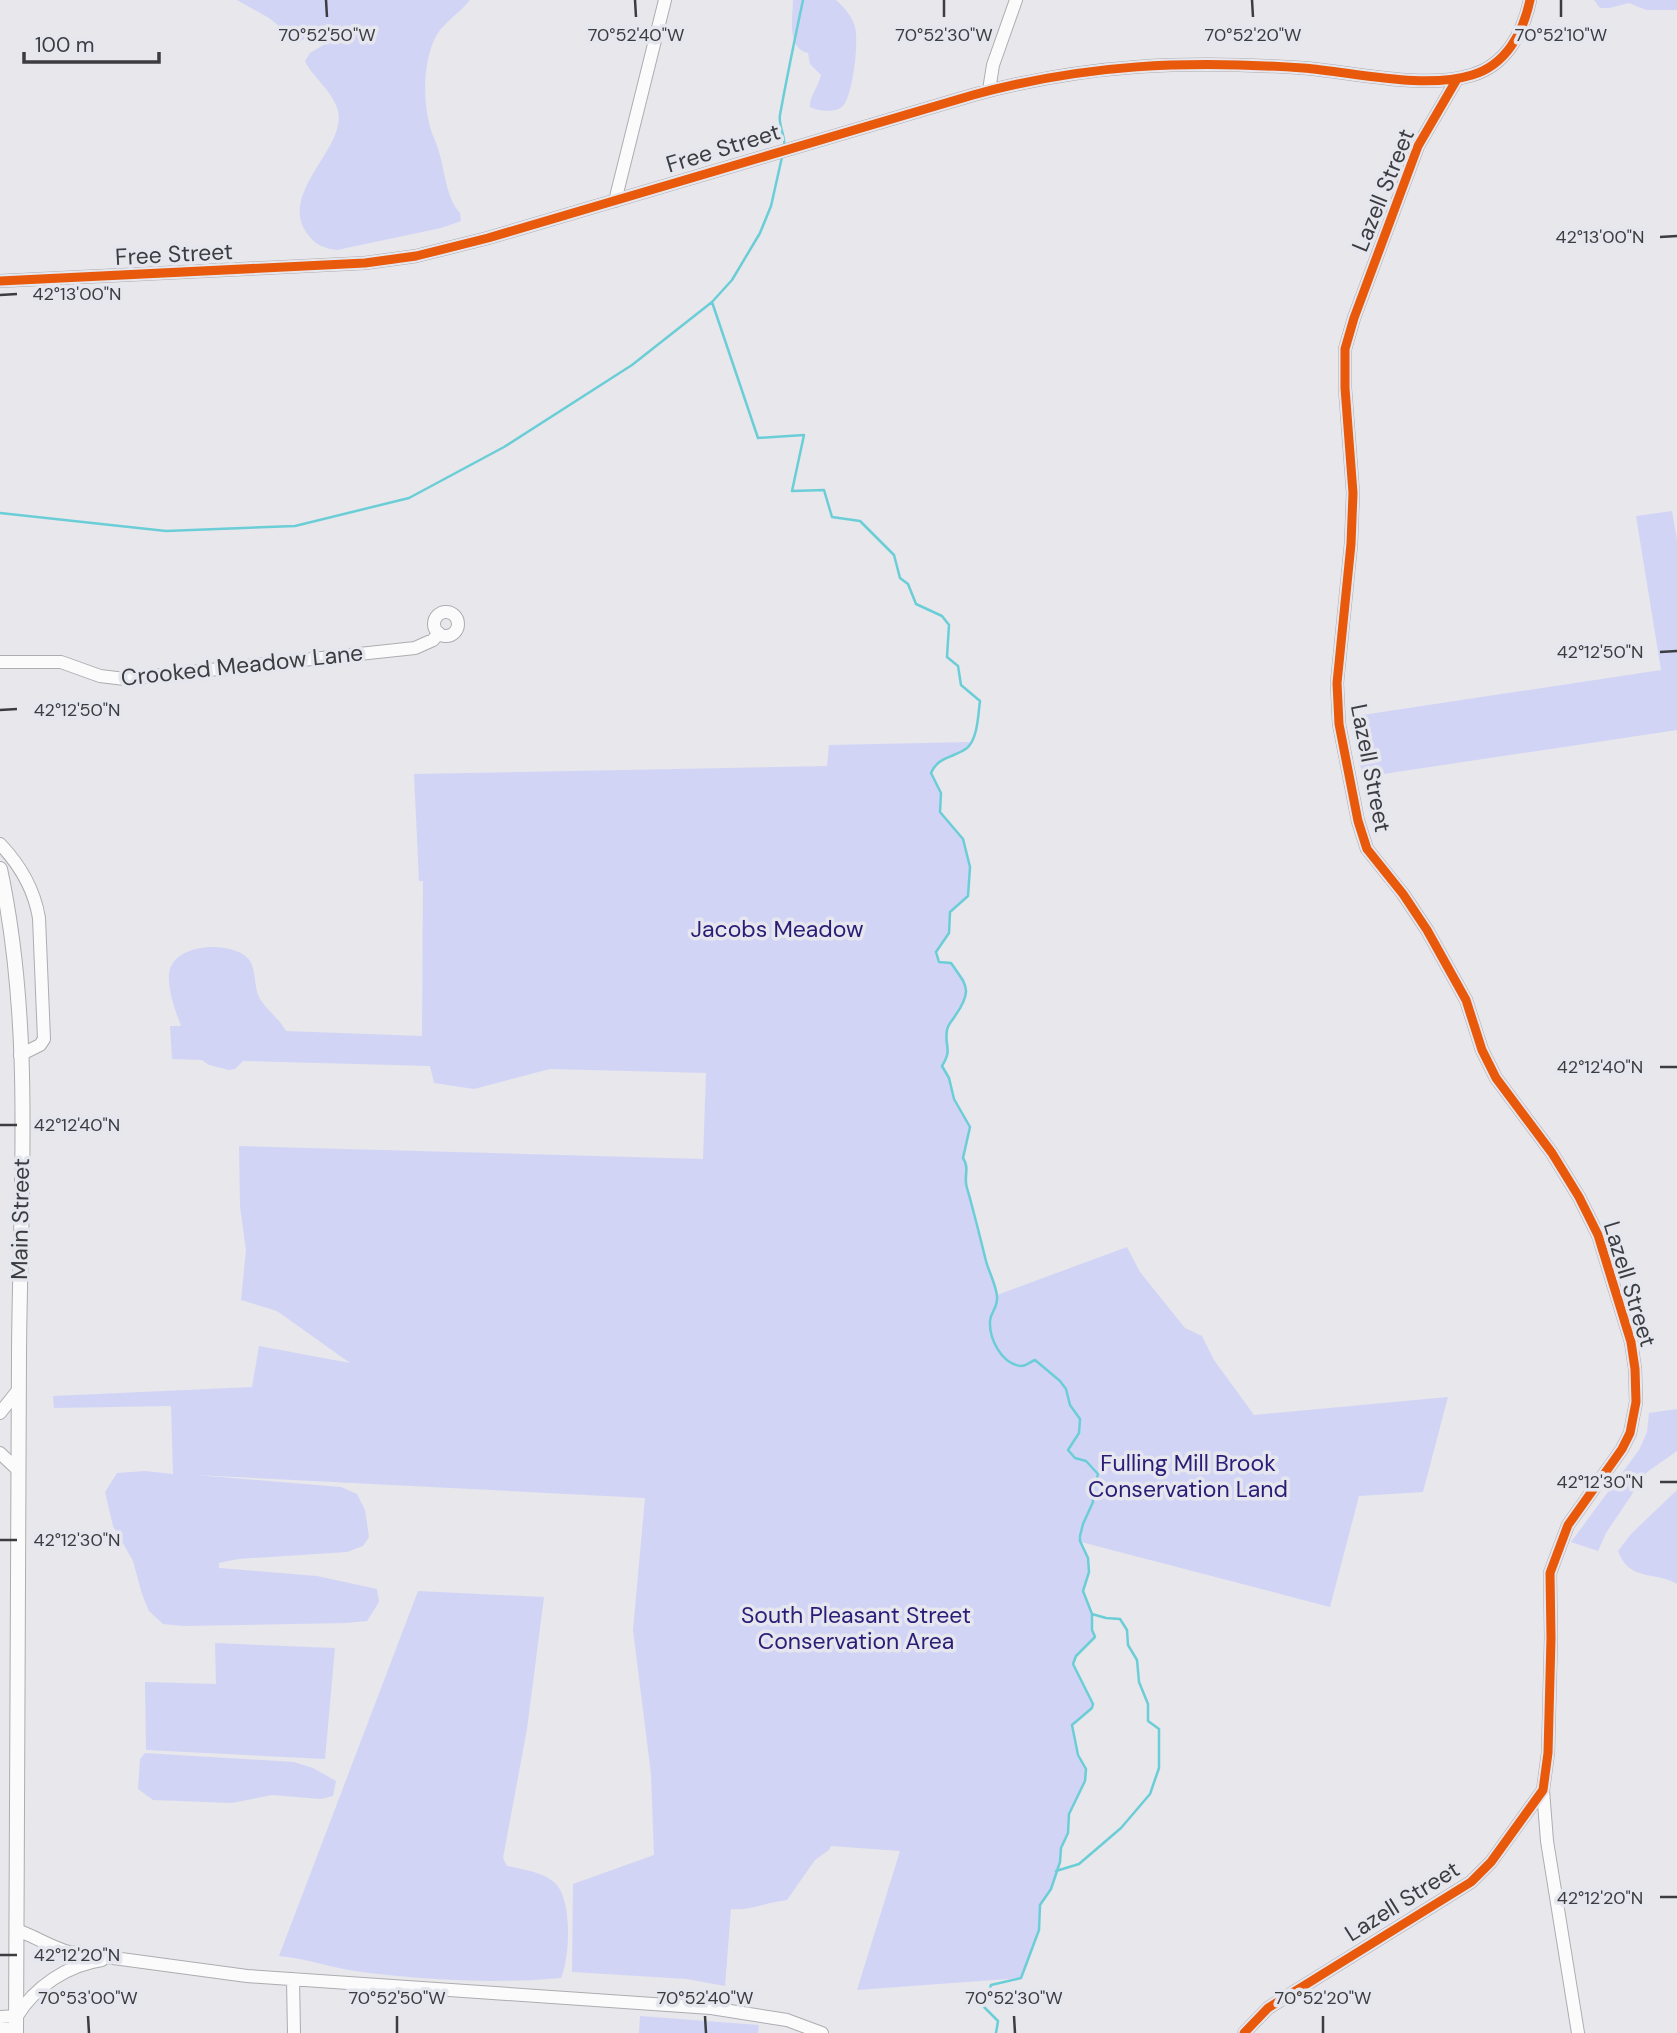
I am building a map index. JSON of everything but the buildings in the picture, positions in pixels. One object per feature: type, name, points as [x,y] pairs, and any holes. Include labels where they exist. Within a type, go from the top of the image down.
[{"type":"main road","name":"Main Street","points":[[0,869],[14,961],[20,1055],[17,2026]]},
{"type":"street","points":[[615,201],[665,0]]},
{"type":"street","points":[[989,90],[993,65],[1016,0]]},
{"type":"street","points":[[1457,79],[1486,70],[1506,54],[1520,30],[1530,0]]},
{"type":"street","name":"Free Street","points":[[0,281],[336,266],[392,260],[488,238],[989,90],[1062,74],[1152,65],[1259,66],[1424,81],[1457,79]]},
{"type":"street","name":"Lazell Street","points":[[1244,2033],[1268,2008],[1471,1882],[1491,1862],[1543,1790],[1548,1753],[1550,1573],[1568,1525],[1622,1449],[1630,1433],[1636,1402],[1631,1342],[1603,1248],[1579,1197],[1552,1153],[1496,1077],[1482,1050],[1466,1000],[1427,930],[1403,894],[1367,849],[1352,792],[1338,716],[1338,675],[1353,517],[1345,349],[1418,146],[1457,79]]},
{"type":"street","name":"Crooked Meadow Lane","points":[[0,662],[61,662],[100,676],[125,679],[415,648],[433,640],[439,633]]},
{"type":"street","points":[[0,844],[15,860],[27,881],[36,902],[38,918],[44,1039],[40,1045],[20,1055]]},
{"type":"street","points":[[0,1413],[19,1389]]},
{"type":"street","points":[[0,1453],[18,1471]]},
{"type":"street","points":[[1543,1790],[1547,1841],[1578,2033]]},
{"type":"street","points":[[16,1930],[69,1952],[212,1972],[712,2008],[787,2020],[822,2033]]},
{"type":"street","points":[[52,1947],[64,1973]]},
{"type":"street","points":[[17,2026],[35,1992],[64,1973],[92,1962],[119,1959]]},
{"type":"street","points":[[293,1979],[294,2033]]},
{"type":"street","points":[[0,2017],[17,2026]]},
{"type":"street","points":[[0,2029],[17,2026]]},
{"type":"green space","points":[[237,0],[470,0],[441,29],[434,40],[425,83],[430,127],[449,192],[460,213],[461,221],[441,228],[337,250],[316,243],[306,232],[300,217],[301,201],[333,139],[338,125],[338,111],[332,97],[305,61],[310,53],[325,44],[326,38],[316,32],[299,42],[269,18]]},
{"type":"green space","points":[[793,0],[836,0],[854,23],[856,44],[852,81],[846,102],[839,109],[826,111],[810,107],[821,75],[810,64],[808,53],[796,45],[792,31]]},
{"type":"green space","points":[[1594,0],[1677,0],[1677,10],[1646,10],[1629,3],[1600,8]]},
{"type":"green space","points":[[1672,511],[1677,540],[1677,730],[1363,777],[1349,717],[1661,670],[1636,516]]},
{"type":"green space","points":[[970,742],[962,751],[939,763],[931,773],[941,793],[940,812],[963,839],[970,867],[968,896],[950,912],[949,930],[937,952],[939,962],[951,963],[965,980],[966,991],[964,1000],[947,1027],[949,1053],[942,1066],[949,1078],[954,1099],[970,1127],[963,1154],[968,1166],[967,1187],[997,1295],[1127,1247],[1140,1272],[1185,1328],[1202,1336],[1214,1360],[1254,1415],[1448,1397],[1423,1492],[1359,1496],[1330,1607],[1081,1542],[1088,1558],[1089,1572],[1083,1591],[1091,1609],[1092,1629],[1096,1635],[1076,1656],[1073,1664],[1093,1704],[1092,1708],[1072,1725],[1078,1755],[1086,1769],[1085,1781],[1069,1814],[1068,1833],[1061,1848],[1060,1862],[1051,1889],[1040,1905],[1039,1930],[1021,1978],[857,1990],[900,1851],[831,1846],[815,1860],[787,1900],[745,1909],[731,1909],[725,1986],[687,1979],[572,1972],[573,1884],[654,1855],[651,1774],[633,1630],[645,1498],[195,1475],[341,1487],[357,1494],[365,1510],[369,1537],[363,1546],[347,1552],[238,1559],[219,1563],[219,1568],[317,1576],[377,1589],[379,1602],[367,1621],[183,1626],[163,1624],[149,1611],[133,1561],[113,1526],[105,1492],[117,1473],[145,1471],[173,1474],[171,1406],[54,1408],[53,1396],[252,1387],[259,1346],[350,1363],[277,1311],[241,1300],[246,1250],[240,1207],[239,1146],[703,1159],[706,1073],[550,1069],[474,1089],[434,1083],[430,1066],[243,1061],[235,1069],[229,1070],[209,1065],[202,1060],[172,1059],[170,1026],[181,1026],[171,994],[169,974],[173,963],[181,955],[193,950],[219,947],[232,950],[243,954],[250,961],[259,997],[286,1031],[422,1036],[423,881],[419,881],[414,774],[827,766],[829,745]]},
{"type":"green space","points":[[1677,1409],[1677,1451],[1647,1472],[1606,1533],[1598,1551],[1571,1542],[1639,1450],[1647,1432],[1649,1413]]},
{"type":"green space","points":[[1677,1490],[1677,1584],[1636,1572],[1623,1561],[1618,1551],[1631,1534]]},
{"type":"green space","points":[[418,1591],[544,1597],[527,1729],[503,1858],[507,1866],[544,1876],[560,1890],[568,1928],[561,1978],[486,1981],[412,1977],[352,1971],[279,1956]]},
{"type":"green space","points":[[215,1643],[335,1648],[325,1759],[146,1750],[145,1682],[216,1684]]},
{"type":"green space","points":[[145,1753],[294,1762],[313,1768],[336,1781],[333,1796],[321,1799],[272,1795],[232,1803],[153,1800],[138,1789],[140,1759]]},
{"type":"green space","points":[[640,2016],[759,2025],[758,2033],[639,2033]]},
{"type":"waterway","points":[[784,147],[780,115],[803,0]]},
{"type":"waterway","points":[[0,513],[166,531],[295,526],[409,498],[504,447],[632,365],[712,302],[732,280],[760,233],[771,206],[782,157]]},
{"type":"waterway","points":[[712,302],[758,438],[804,435],[792,491],[824,490],[832,517],[860,521],[894,555],[900,578],[908,584],[916,604],[942,616],[949,625],[947,657],[958,666],[961,685],[980,701],[977,726],[971,744],[938,763],[931,773],[941,793],[940,812],[963,839],[970,867],[968,896],[950,912],[949,933],[936,952],[939,962],[951,963],[966,988],[961,1007],[949,1024],[946,1036],[948,1051],[942,1066],[949,1078],[954,1099],[970,1127],[963,1158],[966,1184],[997,1296],[990,1321],[994,1342],[1008,1361],[1021,1366],[1035,1360],[1060,1381],[1066,1389],[1070,1405],[1080,1419],[1079,1433],[1068,1450],[1075,1458],[1086,1461],[1098,1474],[1092,1494],[1093,1502],[1080,1536],[1088,1558],[1089,1572],[1083,1591],[1092,1614],[1095,1637],[1076,1656],[1073,1664],[1093,1704],[1092,1708],[1072,1725],[1078,1755],[1086,1769],[1085,1781],[1069,1814],[1068,1833],[1061,1848],[1060,1862],[1051,1889],[1040,1905],[1039,1930],[1021,1978],[991,1985],[984,2007],[998,2021],[996,2033]]},
{"type":"waterway","points":[[1056,1871],[1079,1864],[1121,1828],[1150,1794],[1159,1768],[1159,1729],[1148,1721],[1148,1704],[1139,1682],[1137,1660],[1128,1645],[1127,1630],[1120,1619],[1092,1614]]},
{"type":"cycle path","points":[[0,281],[365,263],[416,256],[488,238],[973,95],[1096,71],[1218,64],[1303,68],[1389,79],[1453,79],[1484,70],[1503,56],[1518,36],[1530,0]]},
{"type":"cycle path","points":[[1244,2033],[1268,2008],[1471,1882],[1491,1862],[1543,1790],[1548,1753],[1550,1573],[1568,1525],[1622,1449],[1630,1433],[1636,1402],[1631,1342],[1598,1235],[1552,1153],[1496,1078],[1482,1050],[1466,1000],[1427,930],[1403,894],[1367,849],[1358,821],[1339,724],[1337,683],[1351,544],[1353,493],[1345,388],[1345,349],[1418,146],[1457,79]]},
{"type":"park label","name":"Jacobs Meadow","points":[[777,929]]},
{"type":"park label","name":"Fulling Mill Brook Conservation Land","points":[[1188,1476]]},
{"type":"park label","name":"South Pleasant Street Conservation Area","points":[[856,1628]]}]
